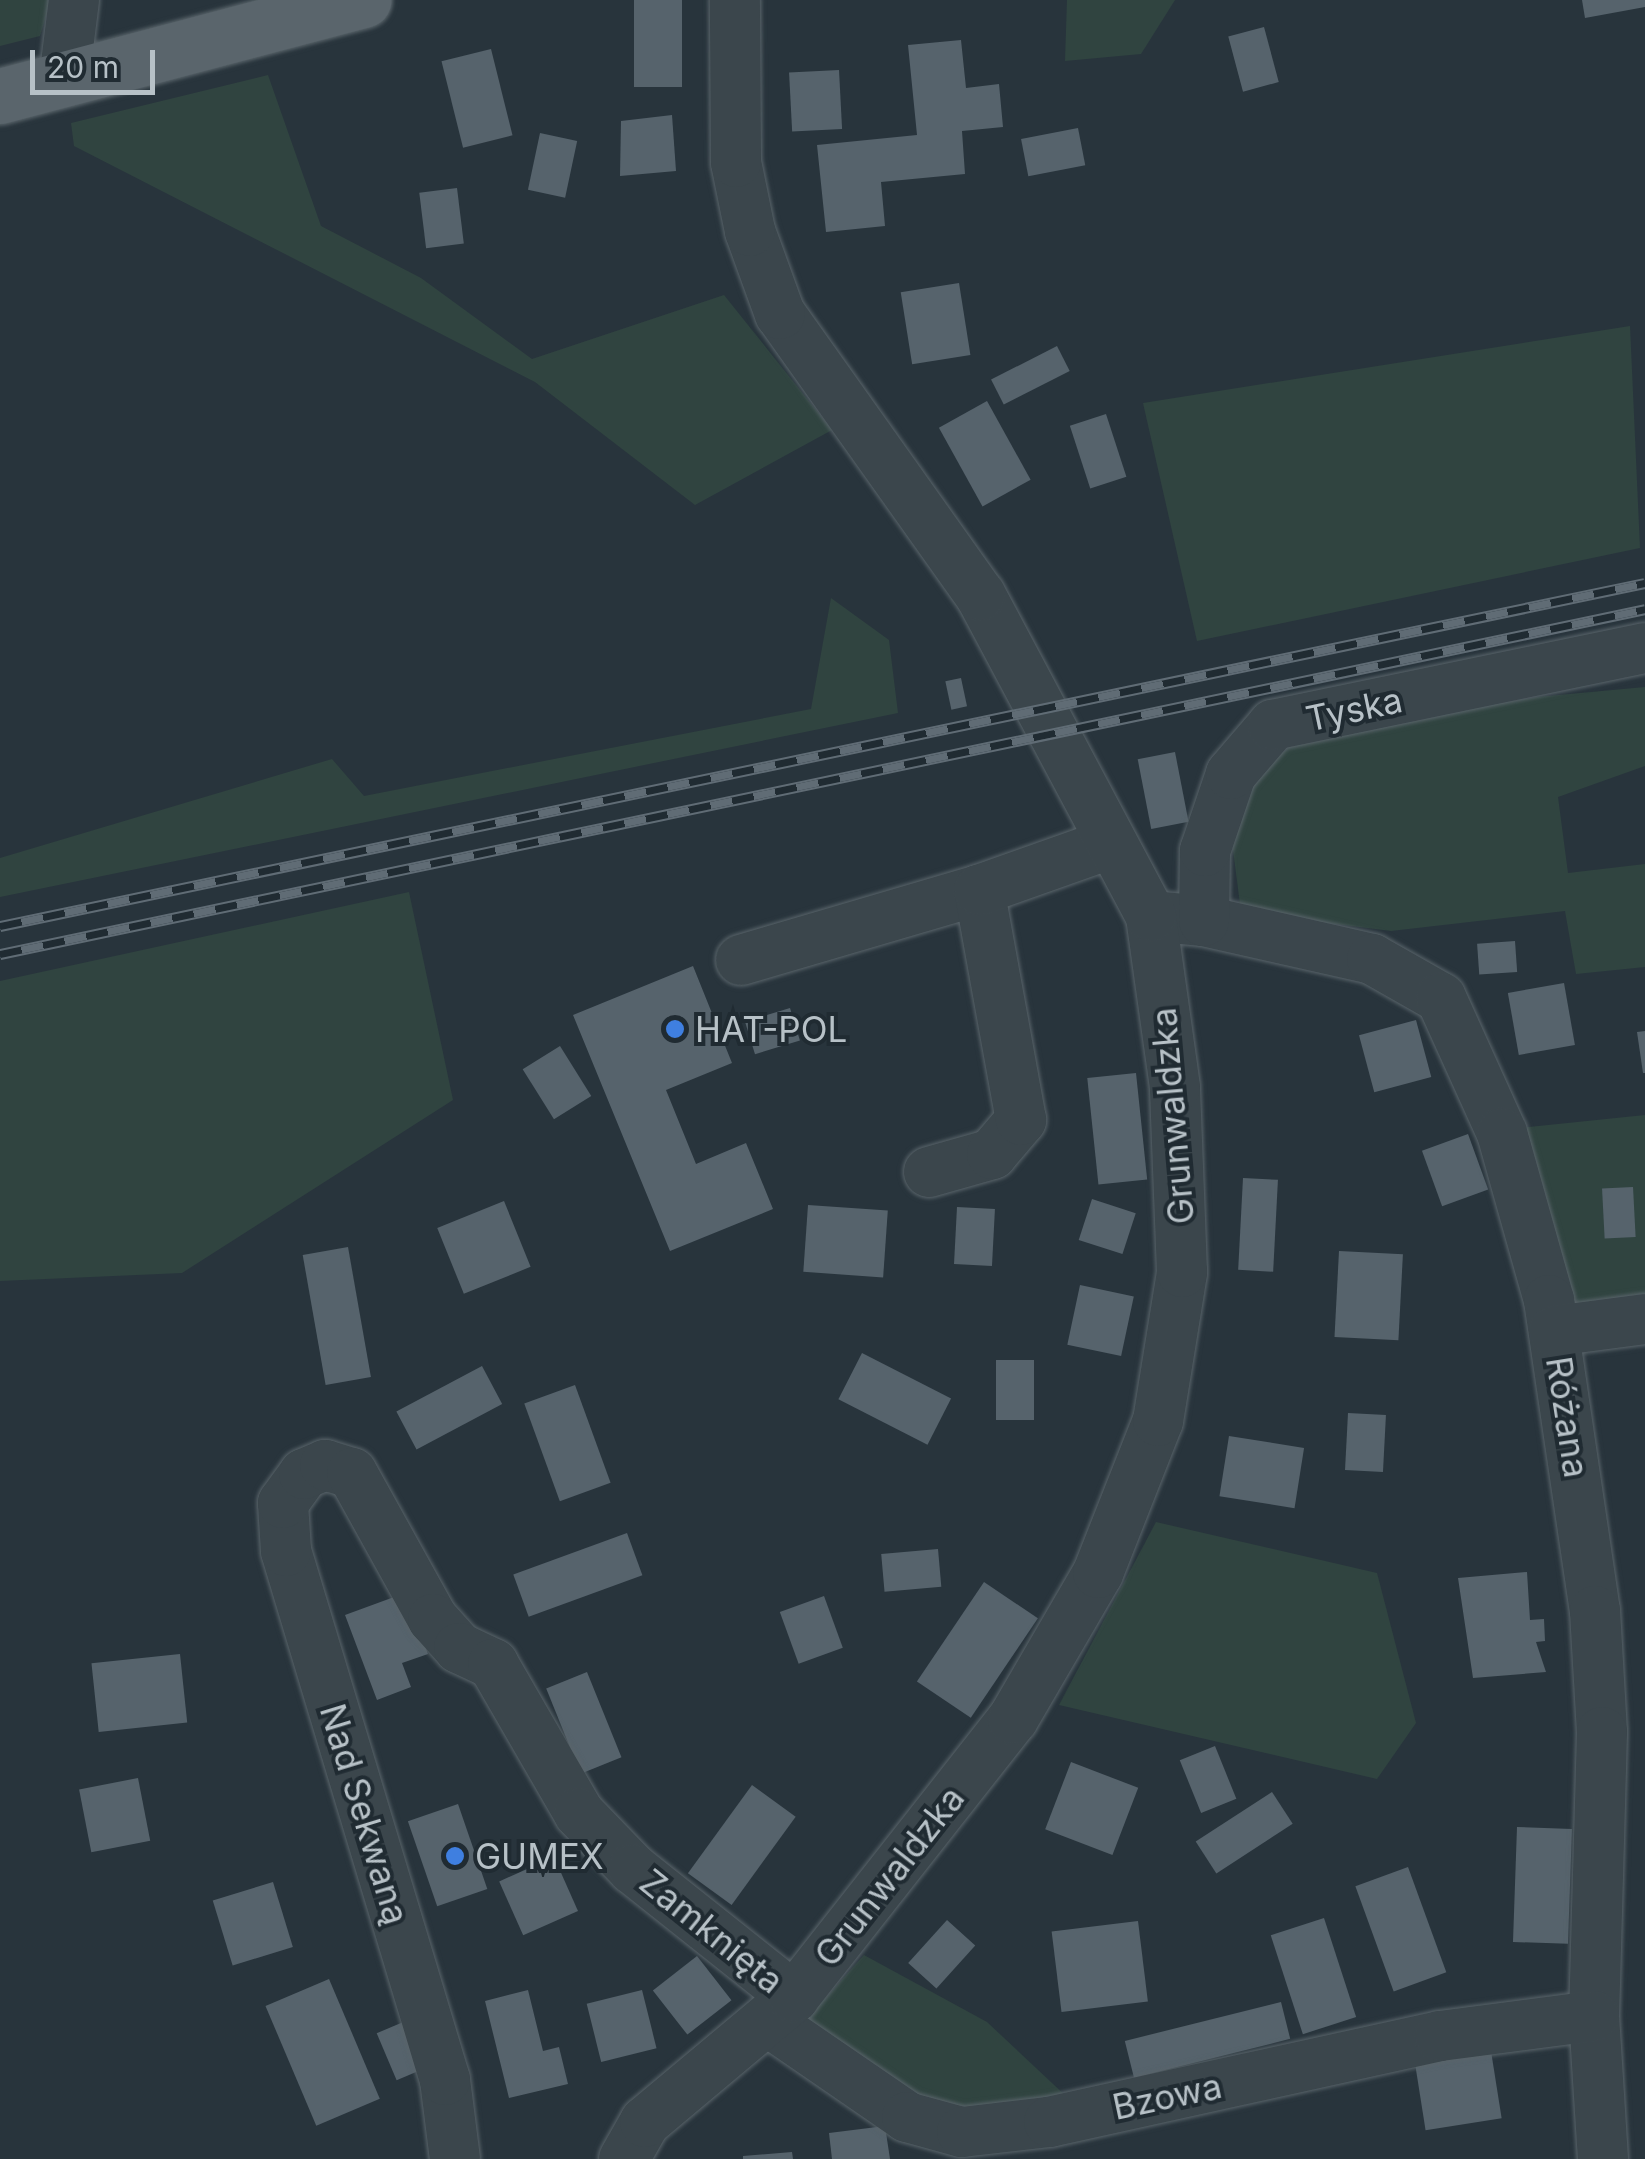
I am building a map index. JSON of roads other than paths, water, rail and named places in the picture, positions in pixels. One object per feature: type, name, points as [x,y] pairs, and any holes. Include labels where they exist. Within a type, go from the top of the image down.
[{"type":"main road","points":[[0,96],[364,0]]},
{"type":"street","points":[[64,80],[74,0]]},
{"type":"street","name":"Grunwaldzka","points":[[624,2159],[644,2122],[782,2010],[1013,1718],[1098,1574],[1158,1421],[1182,1272],[1182,1180],[1151,916],[1109,844],[1022,665],[980,595],[780,314],[750,231],[736,162],[734,0]]},
{"type":"street","name":"Tyska","points":[[1204,921],[1205,851],[1231,774],[1273,726],[1645,648]]},
{"type":"street","points":[[741,960],[979,890],[1109,844]]},
{"type":"street","points":[[929,1172],[992,1154],[1021,1120],[979,890]]},
{"type":"street","name":"Różana","points":[[1151,916],[1204,921],[1372,959],[1441,998],[1502,1134],[1554,1331],[1581,1494],[1599,1680],[1594,2016],[1603,2159]]},
{"type":"street","points":[[1554,1331],[1645,1320]]},
{"type":"street","name":"Zamknięta","points":[[304,1474],[325,1466],[352,1473],[433,1619],[459,1648],[493,1664],[579,1813],[782,2010]]},
{"type":"street","name":"Nad Sekwaną","points":[[304,1474],[283,1503],[286,1550],[445,2080],[456,2159]]},
{"type":"street","name":"Bzowa","points":[[782,2010],[908,2118],[962,2132],[1048,2122],[1440,2036],[1594,2016]]},
{"type":"railway","points":[[0,926],[1645,583]]},
{"type":"railway","points":[[0,954],[1645,609]]},
{"type":"place","name":"HAT-POL","points":[[675,1029]]},
{"type":"place","name":"GUMEX","points":[[455,1856]]}]
